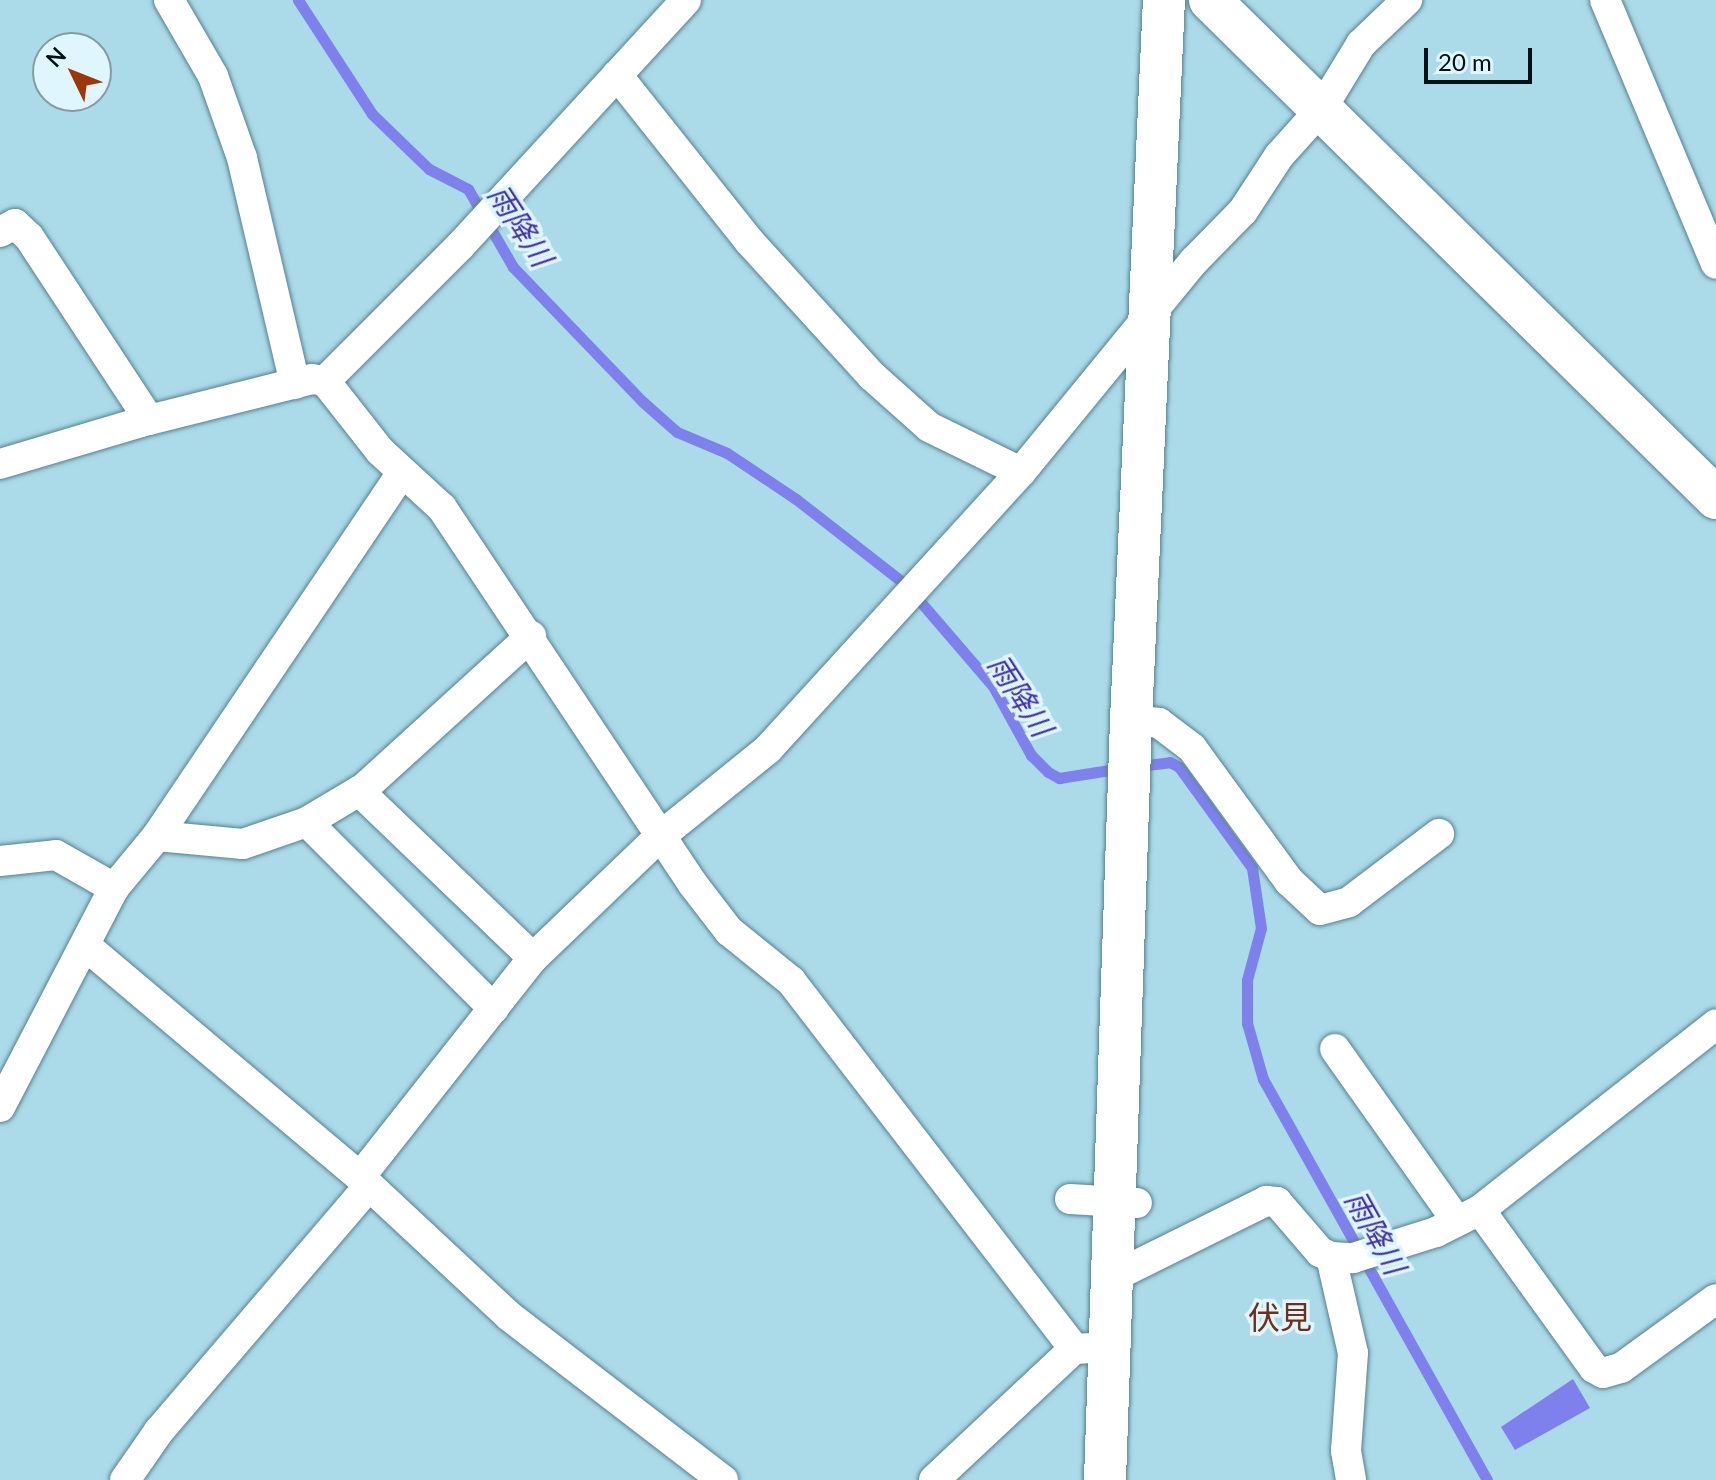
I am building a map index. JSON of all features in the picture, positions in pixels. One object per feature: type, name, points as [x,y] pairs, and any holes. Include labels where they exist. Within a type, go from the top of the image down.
[{"type":"street","points":[[169,0],[213,76],[242,158],[310,383],[349,416],[402,473],[442,508],[531,636],[657,839],[729,931],[791,981],[1092,1348]]},
{"type":"street","points":[[0,464],[149,420],[310,383],[460,246],[686,0]]},
{"type":"street","points":[[1105,1480],[1092,1348],[1115,1276],[1131,720],[1164,0]]},
{"type":"street","points":[[1210,0],[1716,498]]},
{"type":"street","points":[[125,1480],[159,1431],[365,1181],[533,958],[657,839],[768,749],[1021,472],[1322,108],[1361,44],[1407,0]]},
{"type":"street","points":[[1605,0],[1716,264]]},
{"type":"street","points":[[617,75],[749,241],[872,376],[929,427],[1021,472]]},
{"type":"street","points":[[0,232],[15,224],[29,237],[149,420]]},
{"type":"street","points":[[0,1107],[87,947],[114,888],[157,836],[402,473]]},
{"type":"street","points":[[157,836],[243,844],[307,822],[359,791],[531,636]]},
{"type":"street","points":[[1131,720],[1159,723],[1192,748],[1289,881],[1320,910],[1349,902],[1439,834]]},
{"type":"street","points":[[359,791],[533,958]]},
{"type":"street","points":[[307,822],[494,1009]]},
{"type":"street","points":[[0,861],[56,855],[114,888]]},
{"type":"street","points":[[87,947],[365,1181],[509,1316],[723,1480]]},
{"type":"street","points":[[1115,1276],[1266,1201],[1277,1202],[1320,1252],[1331,1257],[1353,1258],[1410,1243],[1469,1216],[1716,1024]]},
{"type":"street","points":[[1335,1049],[1594,1368],[1603,1373],[1621,1368],[1716,1299]]},
{"type":"street","points":[[1070,1199],[1137,1203]]},
{"type":"street","points":[[1331,1257],[1353,1353],[1346,1451],[1351,1480]]},
{"type":"street","points":[[934,1480],[1092,1348]]},
{"type":"shaded area","points":[[1573,1379],[1590,1408],[1515,1450],[1501,1427]]},
{"type":"waterway","name":"雨降川","points":[[298,0],[372,114],[429,169],[468,189],[513,267],[643,402],[677,432],[727,453],[796,499],[906,585],[993,686],[1031,755],[1048,772],[1059,778],[1122,768]]},
{"type":"waterway","name":"雨降川","points":[[1139,766],[1170,762],[1179,767],[1252,868],[1261,928],[1247,980],[1247,1023],[1263,1079],[1487,1480]]},
{"type":"district","name":"伏見","points":[[1280,1317]]}]
